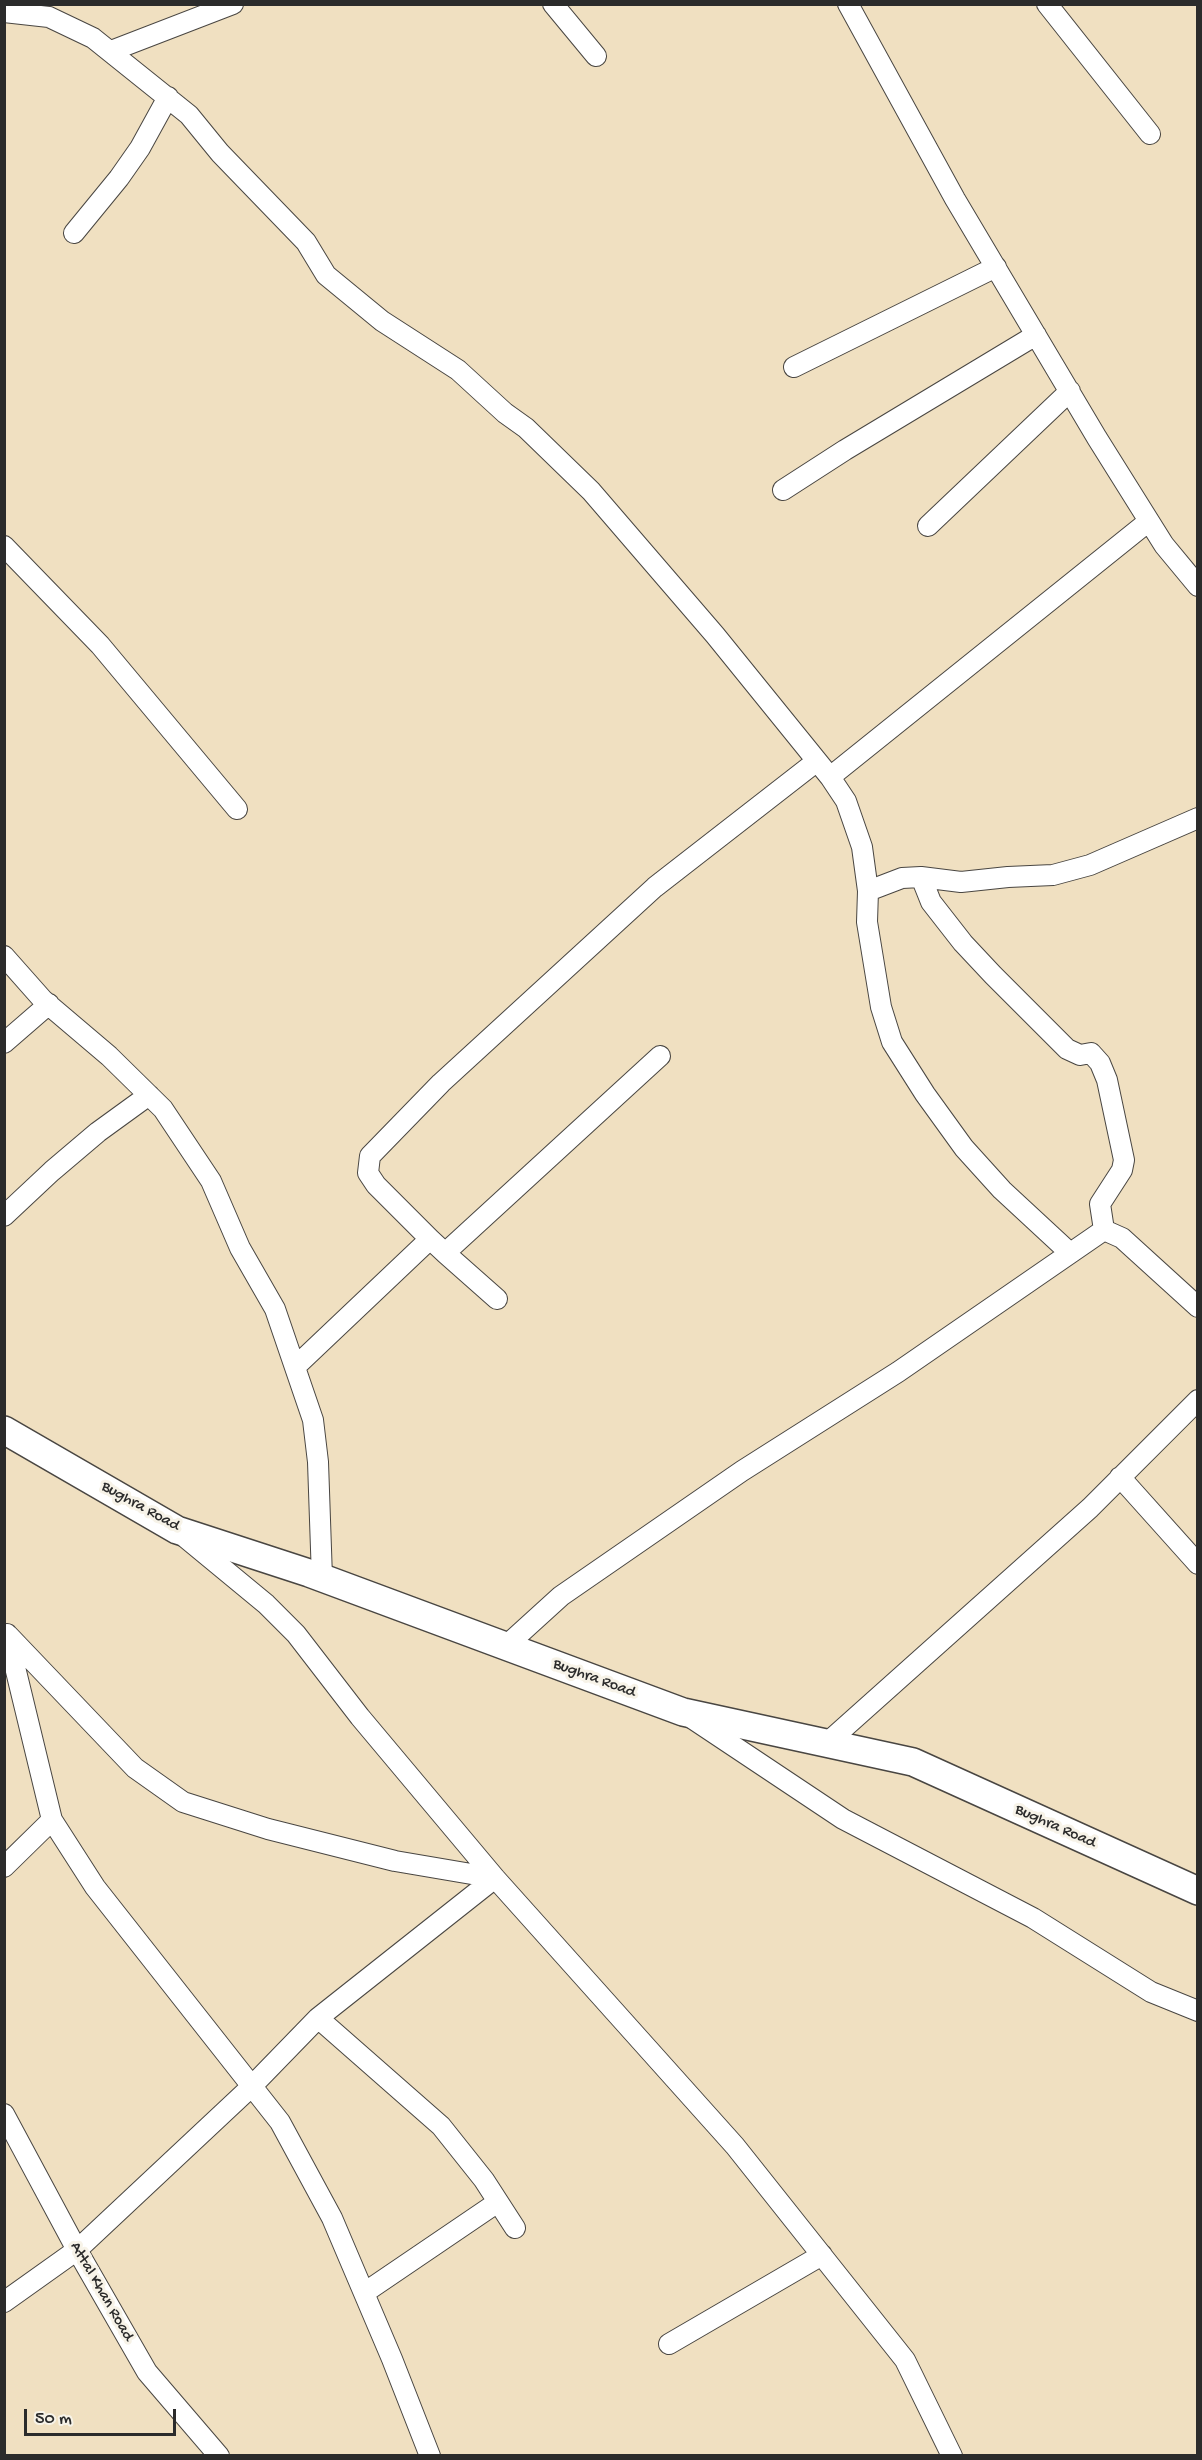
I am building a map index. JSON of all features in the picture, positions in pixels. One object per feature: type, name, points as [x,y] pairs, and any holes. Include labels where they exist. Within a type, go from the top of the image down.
[{"type":"street","points":[[111,51],[233,4]]},
{"type":"street","points":[[553,4],[596,56]]},
{"type":"street","points":[[848,4],[910,120],[1036,335],[1164,545],[1197,586]]},
{"type":"street","points":[[1047,4],[1150,134]]},
{"type":"street","points":[[4,12],[50,17],[93,38],[189,115],[220,153],[306,242],[326,275],[382,321],[458,370],[505,413],[526,428],[573,472],[715,635],[830,777],[846,801],[862,847],[868,891],[867,922],[881,1007],[892,1042],[925,1094],[964,1148],[1002,1190],[1070,1253]]},
{"type":"street","points":[[74,233],[129,163],[168,98]]},
{"type":"street","points":[[794,367],[996,267]]},
{"type":"street","points":[[783,490],[1036,335]]},
{"type":"street","points":[[928,526],[1070,391]]},
{"type":"street","points":[[830,777],[1149,521]]},
{"type":"street","points":[[4,546],[100,645],[237,809]]},
{"type":"street","points":[[497,1299],[430,1239],[376,1185],[368,1173],[370,1156],[441,1083],[655,887],[817,761]]},
{"type":"street","points":[[868,891],[902,878],[961,882],[1053,875],[1090,865],[1197,818]]},
{"type":"street","points":[[921,878],[932,902],[963,943],[993,975],[1067,1049],[1080,1055],[1091,1053],[1100,1063],[1107,1080],[1124,1160],[1122,1170],[1100,1204],[1104,1230]]},
{"type":"street","points":[[4,956],[49,1004],[163,1109],[211,1181],[240,1248],[275,1309],[313,1420],[316,1437],[322,1578]]},
{"type":"street","points":[[4,1042],[49,1004]]},
{"type":"street","points":[[445,1253],[660,1056]]},
{"type":"street","points":[[4,1216],[98,1132],[149,1095]]},
{"type":"street","points":[[506,1646],[561,1596],[742,1471],[898,1372],[1104,1230]]},
{"type":"street","points":[[1104,1230],[1122,1238],[1197,1307]]},
{"type":"street","points":[[295,1367],[430,1239]]},
{"type":"street","points":[[827,1743],[946,1639],[1120,1478],[1197,1400]]},
{"type":"street","name":"Bughra Road","points":[[4,1430],[177,1530],[322,1578],[683,1712],[913,1762],[1197,1891]]},
{"type":"street","points":[[1120,1478],[1197,1564]]},
{"type":"street","points":[[177,1530],[266,1604],[296,1634],[360,1717],[495,1878],[735,2146],[905,2360],[952,2456]]},
{"type":"street","points":[[6,1632],[135,1768],[183,1802],[268,1829],[395,1861],[495,1878]]},
{"type":"street","points":[[6,1632],[52,1820],[95,1887],[280,2122],[332,2218],[430,2456]]},
{"type":"street","points":[[683,1712],[843,1820],[1033,1918],[1151,1992],[1197,2011]]},
{"type":"street","points":[[4,1867],[52,1820]]},
{"type":"street","points":[[4,2302],[77,2250],[251,2087],[318,2018],[495,1878]]},
{"type":"street","points":[[318,2018],[441,2126],[472,2164],[515,2228]]},
{"type":"street","name":"Attal Khan Road","points":[[4,2114],[77,2250],[147,2372],[219,2456]]},
{"type":"street","points":[[364,2293],[498,2202]]},
{"type":"street","points":[[669,2344],[822,2255]]}]
